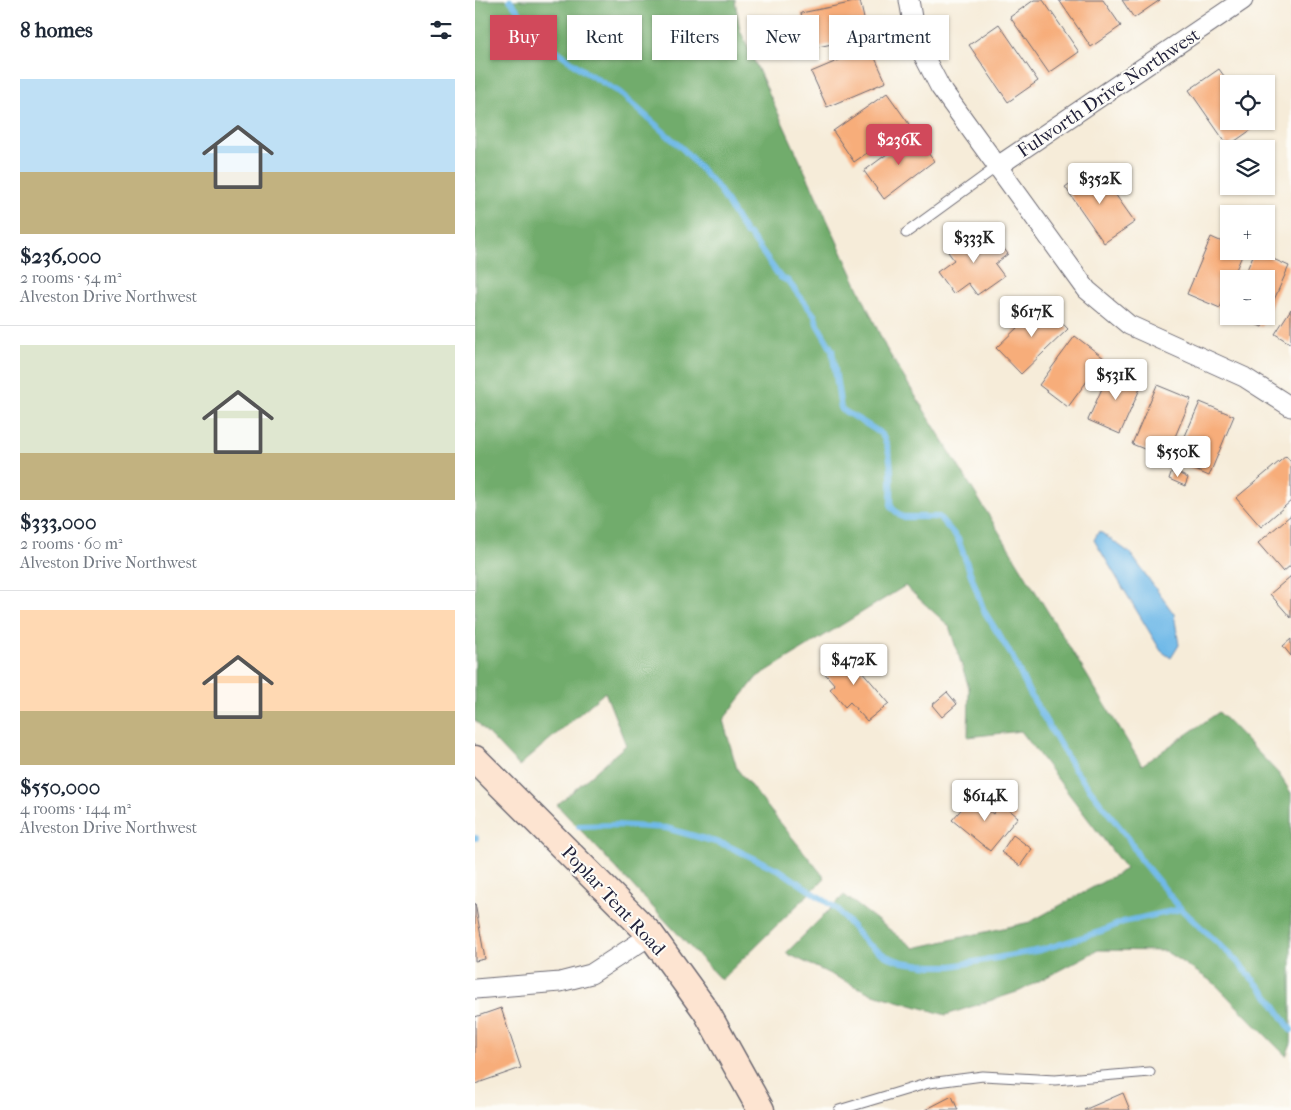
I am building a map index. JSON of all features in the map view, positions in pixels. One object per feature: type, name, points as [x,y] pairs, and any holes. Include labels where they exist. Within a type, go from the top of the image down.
[{"type":"main road","name":"Poplar Tent Road","points":[[475,759],[651,935],[706,1011],[761,1110]]},
{"type":"street","points":[[909,0],[916,41],[940,86],[1087,290],[1129,326],[1244,377],[1291,407]]},
{"type":"street","name":"Fulworth Drive Northwest","points":[[998,166],[1243,0]]},
{"type":"street","points":[[475,989],[560,982],[591,974],[651,935]]},
{"type":"lane","points":[[906,233],[998,166]]},
{"type":"lane","points":[[839,1110],[929,1083],[983,1076],[1055,1080],[1150,1072]]},
{"type":"green space","points":[[475,0],[735,0],[740,30],[747,45],[747,60],[754,60],[886,348],[1142,765],[1219,712],[1279,774],[1291,793],[1291,1043],[1286,1056],[1214,983],[1165,951],[1098,950],[1020,991],[946,1015],[870,993],[786,953],[844,895],[914,948],[1030,922],[1126,869],[1021,731],[968,737],[969,688],[949,626],[905,586],[757,677],[723,720],[737,769],[825,878],[721,980],[557,805],[626,745],[605,692],[519,766],[475,720]]},
{"type":"water","points":[[1099,531],[1130,553],[1174,614],[1179,645],[1171,658],[1161,651],[1094,540]]},
{"type":"building","points":[[1034,0],[1043,0],[1079,52],[1049,73],[1010,17]]},
{"type":"building","points":[[1059,0],[1103,0],[1121,26],[1091,47]]},
{"type":"building","points":[[1122,0],[1160,0],[1134,18]]},
{"type":"building","points":[[860,1],[863,15],[829,15],[829,45],[819,47],[819,15],[801,15],[801,13]]},
{"type":"building","points":[[999,24],[1038,81],[1008,102],[969,45]]},
{"type":"building","points":[[839,60],[876,60],[886,82],[827,107],[811,72]]},
{"type":"building","points":[[1219,69],[1223,75],[1220,75],[1220,130],[1251,130],[1237,140],[1224,140],[1189,90]]},
{"type":"building","points":[[887,93],[909,124],[854,162],[833,131]]},
{"type":"building","points":[[914,134],[934,161],[884,199],[864,171]]},
{"type":"building","points":[[1095,166],[1135,222],[1104,243],[1065,187]]},
{"type":"building","points":[[973,233],[980,243],[993,234],[1008,254],[995,264],[1004,276],[977,295],[968,283],[953,294],[937,272],[954,260],[948,252]]},
{"type":"building","points":[[1211,237],[1220,241],[1220,260],[1240,260],[1236,270],[1220,270],[1220,308],[1187,294]]},
{"type":"building","points":[[1251,260],[1275,260],[1289,266],[1275,298],[1275,270],[1247,270]]},
{"type":"building","points":[[1043,303],[1068,329],[1021,374],[996,348]]},
{"type":"building","points":[[1291,309],[1291,344],[1275,334]]},
{"type":"building","points":[[1075,336],[1104,358],[1068,407],[1039,385]]},
{"type":"building","points":[[1111,368],[1143,382],[1120,434],[1088,420]]},
{"type":"building","points":[[1157,385],[1191,399],[1166,458],[1132,444]]},
{"type":"building","points":[[1200,402],[1234,416],[1209,476],[1174,461]]},
{"type":"building","points":[[1286,456],[1291,462],[1291,501],[1261,527],[1236,498]]},
{"type":"building","points":[[1172,470],[1188,478],[1185,486],[1169,479]]},
{"type":"building","points":[[1291,515],[1291,565],[1283,572],[1258,543]]},
{"type":"building","points":[[1291,576],[1291,618],[1270,594]]},
{"type":"building","points":[[1291,639],[1291,656],[1283,646]]},
{"type":"building","points":[[844,650],[889,703],[867,721],[850,702],[845,707],[830,689],[835,685],[821,669]]},
{"type":"building","points":[[947,692],[957,704],[942,717],[932,705]]},
{"type":"building","points":[[972,797],[993,814],[1001,803],[1018,817],[990,851],[952,820]]},
{"type":"building","points":[[1013,835],[1032,849],[1020,866],[1001,852]]},
{"type":"building","points":[[475,903],[485,959],[475,961]]},
{"type":"building","points":[[501,1008],[521,1068],[475,1084],[475,1017]]},
{"type":"building","points":[[1123,1093],[1130,1110],[1084,1110]]},
{"type":"building","points":[[952,1096],[958,1110],[925,1110]]},
{"type":"waterway","points":[[510,0],[523,17],[530,20],[548,44],[585,72],[619,92],[684,150],[719,189],[746,234],[750,235],[780,277],[788,281],[815,316],[817,324],[832,350],[841,409],[878,431],[885,440],[891,469],[891,507],[902,517],[939,517],[958,539],[984,611],[1012,656],[1029,692],[1074,769],[1129,839],[1140,859],[1181,909],[1234,958],[1272,1001],[1291,1030]]},
{"type":"waterway","points":[[579,826],[616,825],[666,828],[726,845],[781,871],[837,909],[866,943],[886,956],[902,962],[931,966],[952,966],[1041,950],[1102,931],[1123,922],[1181,909]]}]
